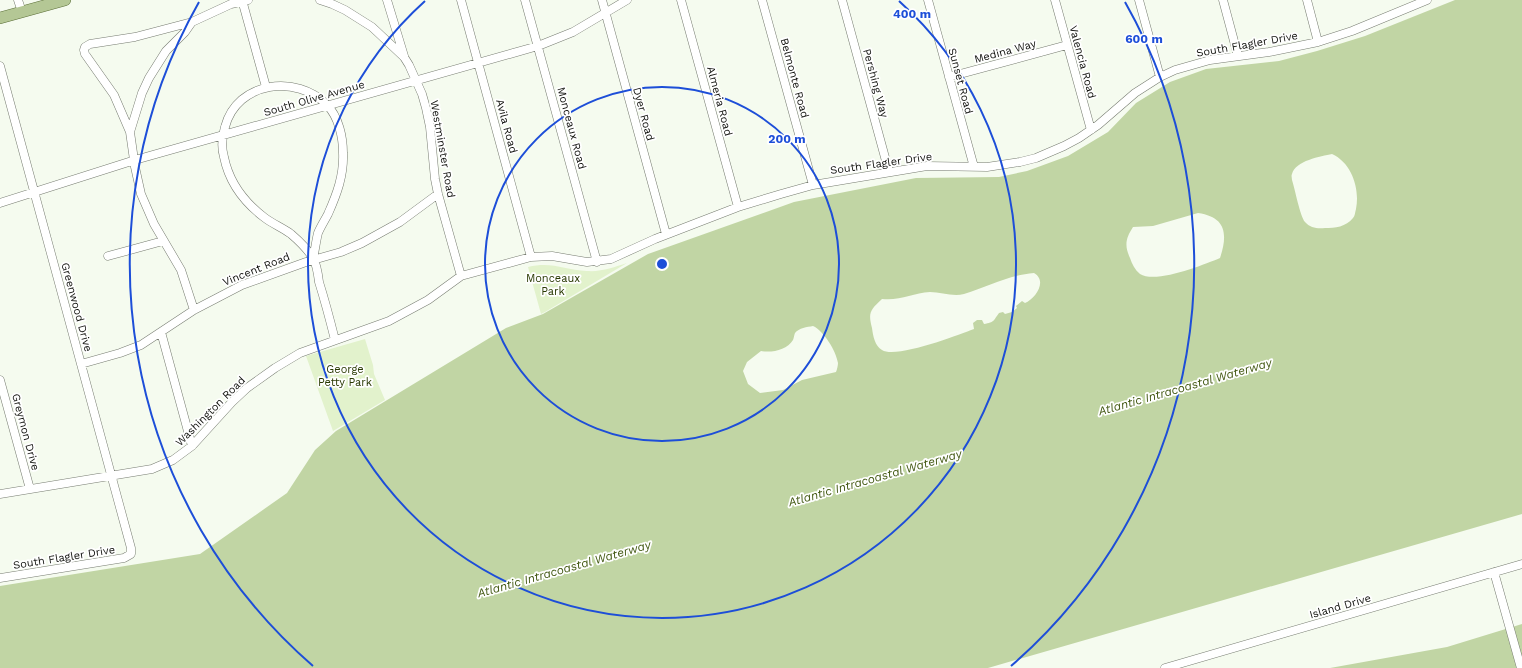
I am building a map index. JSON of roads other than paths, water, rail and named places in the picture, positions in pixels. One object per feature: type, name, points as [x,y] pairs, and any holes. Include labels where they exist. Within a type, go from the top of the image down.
[{"type":"main road","points":[[0,18],[65,0]]},
{"type":"street","points":[[18,0],[22,12]]},
{"type":"street","points":[[194,310],[181,270],[154,224],[141,194],[136,173],[130,132],[114,96],[85,54],[84,50],[85,47],[90,44],[135,38],[192,22],[225,6],[244,0],[266,87]]},
{"type":"street","name":"Westminster Road","points":[[320,0],[332,4],[359,18],[384,37],[404,57],[422,94],[430,127],[435,179],[438,194],[461,276]]},
{"type":"street","points":[[387,0],[404,57]]},
{"type":"street","name":"Avila Road","points":[[461,0],[531,257]]},
{"type":"street","name":"Monceaux Road","points":[[525,0],[596,262]]},
{"type":"street","name":"Dyer Road","points":[[602,0],[666,234]]},
{"type":"street","name":"South Olive Avenue","points":[[0,203],[135,160],[538,46],[573,32],[627,0]]},
{"type":"street","name":"Almeria Road","points":[[681,0],[738,208]]},
{"type":"street","name":"Belmonte Road","points":[[762,0],[813,186]]},
{"type":"street","name":"Pershing Way","points":[[842,0],[889,172]]},
{"type":"street","name":"Sunset Road","points":[[928,0],[974,167]]},
{"type":"street","name":"Valencia Road","points":[[1055,0],[1091,130]]},
{"type":"street","points":[[1139,0],[1160,77]]},
{"type":"street","points":[[1223,0],[1238,56]]},
{"type":"street","points":[[1307,0],[1318,42]]},
{"type":"street","name":"South Flagler Drive","points":[[531,257],[552,256],[582,262],[596,262],[621,256],[666,234],[738,208],[781,194],[813,186],[927,166],[974,167],[1004,165],[1036,158],[1064,146],[1091,130],[1135,93],[1160,77],[1192,64],[1269,52],[1318,42],[1352,31],[1427,0]]},
{"type":"street","points":[[130,132],[142,93],[149,78],[166,51],[185,32],[192,22]]},
{"type":"street","name":"Medina Way","points":[[949,77],[1067,45]]},
{"type":"street","name":"Greenwood Drive","points":[[0,66],[131,548],[131,554]]},
{"type":"street","points":[[313,259],[290,234],[266,219],[254,209],[230,177],[223,156],[223,135],[226,122],[236,107],[249,95],[266,87],[279,85],[297,87],[313,94],[328,106],[334,114],[339,127],[342,141],[343,167],[336,198],[319,231],[313,259],[335,340]]},
{"type":"street","name":"Vincent Road","points":[[81,364],[141,345],[194,310],[242,285],[313,259],[341,252],[383,232],[400,222],[438,194]]},
{"type":"street","points":[[108,256],[163,240]]},
{"type":"street","name":"Washington Road","points":[[0,494],[152,469],[173,460],[192,446],[232,402],[260,378],[300,353],[368,330],[389,321],[428,300],[461,276],[531,257]]},
{"type":"street","points":[[161,332],[192,446]]},
{"type":"street","name":"Greymon Drive","points":[[0,380],[30,489]]},
{"type":"street","name":"South Flagler Drive","points":[[0,578],[124,558],[131,554]]},
{"type":"street","name":"Island Drive","points":[[1164,668],[1522,564]]},
{"type":"street","points":[[1494,572],[1521,668]]},
{"type":"water","name":"Atlantic Intracoastal Waterway","points":[[1455,0],[1522,0],[1522,514],[988,668],[0,668],[0,586],[200,554],[287,493],[315,450],[336,431],[506,328],[543,314],[648,254],[794,202],[916,178],[999,177],[1027,171],[1068,156],[1108,132],[1136,103],[1170,82],[1206,69],[1279,61],[1365,36]],"holes":[[[1332,154],[1345,164],[1353,177],[1357,193],[1356,209],[1354,217],[1344,225],[1333,228],[1317,228],[1309,226],[1303,219],[1292,176],[1294,169],[1303,162]],[[1198,213],[1214,218],[1219,223],[1224,234],[1220,258],[1191,269],[1168,275],[1157,277],[1140,274],[1134,267],[1128,253],[1126,245],[1127,238],[1133,227],[1153,226]],[[1034,273],[1038,276],[1040,285],[1036,294],[1029,301],[1025,303],[1022,301],[1012,312],[1005,314],[1003,312],[999,313],[992,322],[984,324],[982,320],[977,320],[973,323],[974,329],[913,349],[889,352],[882,350],[876,343],[870,315],[875,306],[882,299],[895,299],[930,292],[960,295],[1025,274]],[[813,326],[825,337],[837,358],[838,363],[836,372],[802,380],[783,390],[760,393],[748,384],[743,371],[747,362],[761,351],[770,352],[787,346],[793,340],[795,333],[803,328]]]},
{"type":"water","points":[[1522,624],[1522,668],[1330,668],[1447,647]]},
{"type":"park label","name":"Monceaux Park","points":[[553,284]]},
{"type":"park label","name":"George Petty Park","points":[[345,375]]}]
